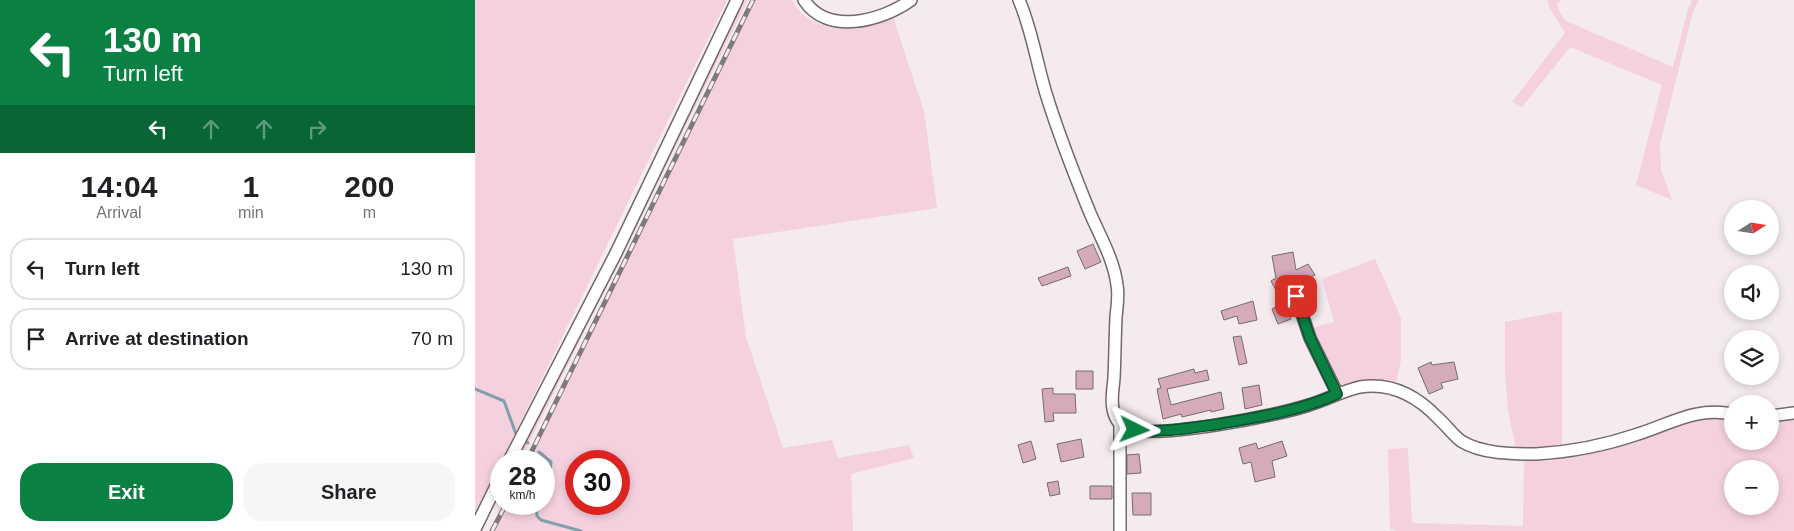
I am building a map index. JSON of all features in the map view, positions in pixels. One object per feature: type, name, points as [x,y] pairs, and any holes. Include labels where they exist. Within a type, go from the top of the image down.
[{"type":"street","points":[[515,450],[616,253],[737,0]]},
{"type":"street","points":[[804,0],[817,15],[858,22],[886,14],[911,0]]},
{"type":"street","points":[[1019,0],[1030,30],[1047,98],[1072,168],[1115,274],[1118,299],[1113,397],[1115,416],[1120,425],[1120,531]]},
{"type":"street","points":[[1296,296],[1310,338],[1337,394]]},
{"type":"street","points":[[1120,425],[1135,430],[1155,432],[1179,430],[1291,410],[1308,406],[1337,394],[1362,387],[1374,386],[1405,392],[1431,410],[1463,442],[1487,451],[1514,454],[1573,450],[1638,434],[1697,412],[1724,412]]},
{"type":"street","points":[[1779,415],[1794,413]]},
{"type":"street","points":[[475,529],[490,498]]},
{"type":"shaded area","points":[[475,0],[727,0],[507,450],[490,450],[490,484],[475,515]]},
{"type":"shaded area","points":[[737,0],[748,0],[525,450],[516,450]]},
{"type":"shaded area","points":[[755,0],[792,0],[798,9],[815,22],[835,28],[867,25],[892,14],[924,111],[937,208],[733,239],[746,337],[783,448],[832,440],[838,458],[909,445],[914,458],[851,474],[853,531],[495,531],[503,515],[555,515],[555,450],[535,450]]},
{"type":"shaded area","points":[[1548,0],[1561,0],[1557,4],[1560,13],[1566,21],[1673,67],[1688,9],[1692,0],[1699,0],[1693,12],[1660,144],[1661,170],[1672,200],[1636,185],[1662,85],[1570,47],[1522,107],[1512,102],[1565,33],[1549,7]]},
{"type":"shaded area","points":[[1375,259],[1401,318],[1401,360],[1393,396],[1367,390],[1336,396],[1302,330],[1334,322],[1322,279]]},
{"type":"shaded area","points":[[1562,311],[1562,447],[1625,434],[1681,411],[1717,405],[1724,406],[1724,450],[1779,450],[1779,409],[1794,408],[1794,531],[1397,531],[1390,529],[1388,449],[1408,448],[1412,523],[1523,526],[1524,462],[1516,449],[1508,411],[1505,372],[1505,322]]},
{"type":"building","points":[[1093,244],[1101,262],[1085,269],[1077,251]]},
{"type":"building","points":[[1293,252],[1296,270],[1308,264],[1315,275],[1278,294],[1271,281],[1276,278],[1272,256]]},
{"type":"building","points":[[1068,267],[1071,276],[1042,286],[1038,278]]},
{"type":"building","points":[[1253,301],[1257,320],[1239,324],[1237,316],[1224,320],[1221,311]]},
{"type":"building","points":[[1285,303],[1291,319],[1278,324],[1272,309]]},
{"type":"building","points":[[1241,336],[1247,363],[1239,365],[1233,337]]},
{"type":"building","points":[[1431,362],[1432,365],[1454,362],[1458,379],[1441,383],[1443,388],[1429,394],[1418,368]]},
{"type":"building","points":[[1194,369],[1195,373],[1207,370],[1209,380],[1167,389],[1171,405],[1221,392],[1224,409],[1182,417],[1181,414],[1163,419],[1157,389],[1161,388],[1158,379]]},
{"type":"building","points":[[1076,371],[1093,371],[1093,389],[1076,389]]},
{"type":"building","points":[[1259,385],[1262,405],[1245,409],[1242,388]]},
{"type":"building","points":[[1053,388],[1053,394],[1075,394],[1076,413],[1053,413],[1054,421],[1045,422],[1042,389]]},
{"type":"building","points":[[1081,439],[1084,457],[1061,462],[1057,444]]},
{"type":"building","points":[[1031,441],[1036,459],[1023,463],[1018,445]]},
{"type":"building","points":[[1282,441],[1287,456],[1272,461],[1275,477],[1255,482],[1251,462],[1243,464],[1239,448],[1256,443],[1258,449]]},
{"type":"building","points":[[1139,454],[1141,473],[1127,474],[1127,455]]},
{"type":"building","points":[[1058,481],[1060,494],[1050,496],[1047,483]]},
{"type":"building","points":[[1090,486],[1112,486],[1112,499],[1090,499]]},
{"type":"building","points":[[1132,493],[1151,493],[1151,515],[1133,515]]},
{"type":"waterway","points":[[475,389],[504,401],[516,434],[528,443]]},
{"type":"waterway","points":[[537,515],[541,520],[581,531]]},
{"type":"railway","points":[[532,450],[753,0]]},
{"type":"railway","points":[[492,531],[500,515]]},
{"type":"route","points":[[1135,430],[1172,431],[1270,415],[1308,406],[1337,394],[1304,325],[1296,296]]}]
